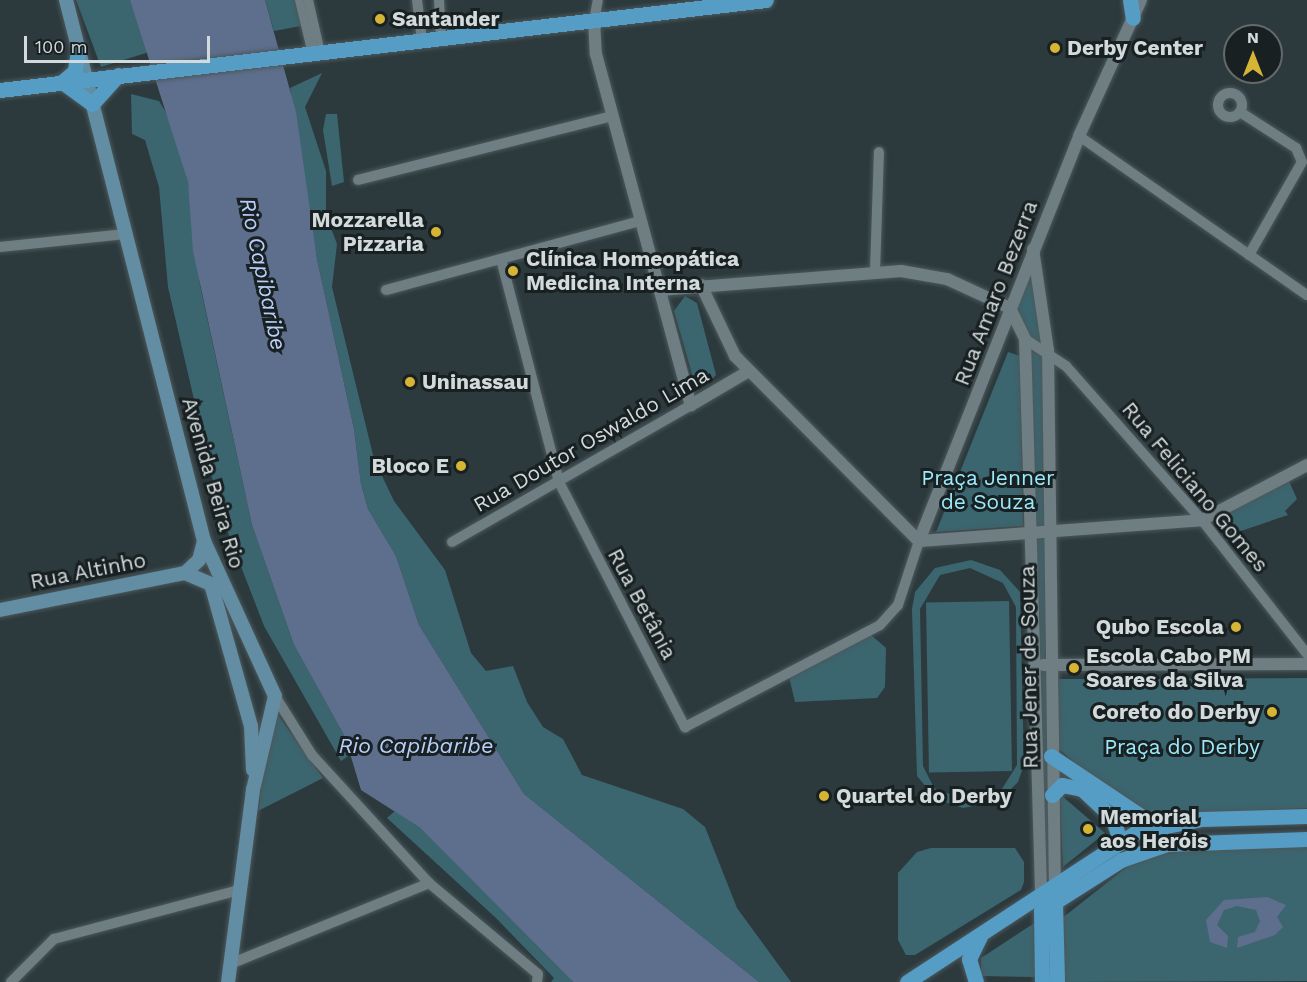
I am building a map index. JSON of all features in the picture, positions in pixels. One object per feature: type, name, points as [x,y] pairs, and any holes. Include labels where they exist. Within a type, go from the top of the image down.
[{"type":"main road","name":"Avenida Beira Rio","points":[[66,0],[204,541],[275,696]]},
{"type":"main road","points":[[0,90],[766,0]]},
{"type":"main road","points":[[1130,0],[1133,18]]},
{"type":"main road","points":[[62,82],[75,71],[78,51]]},
{"type":"main road","points":[[62,82],[92,104],[124,75]]},
{"type":"main road","points":[[204,541],[199,560],[185,573],[211,584],[251,726],[253,790]]},
{"type":"main road","name":"Rua Altinho","points":[[0,610],[185,573]]},
{"type":"main road","points":[[228,982],[253,790],[275,696]]},
{"type":"main road","points":[[1051,756],[1156,825]]},
{"type":"main road","points":[[1052,795],[1062,785],[1082,789],[1113,818],[1120,842]]},
{"type":"main road","points":[[907,982],[1055,882],[1120,842],[1156,825],[1307,816]]},
{"type":"main road","points":[[1042,982],[1041,911],[1122,860],[1158,846],[1307,839]]},
{"type":"main road","name":"Rua Jener de Souza","points":[[1055,903],[1057,982]]},
{"type":"main road","points":[[976,982],[969,959],[983,931]]},
{"type":"street","points":[[299,0],[313,54]]},
{"type":"street","points":[[308,0],[313,54]]},
{"type":"street","points":[[417,0],[422,41]]},
{"type":"street","points":[[440,0],[441,38]]},
{"type":"street","points":[[598,0],[594,20],[596,54],[691,405]]},
{"type":"street","name":"Rua Amaro Bezerra","points":[[898,605],[919,541],[1078,136],[1141,0]]},
{"type":"street","points":[[1240,112],[1296,148],[1302,162],[1249,255]]},
{"type":"street","points":[[358,180],[613,116]]},
{"type":"street","points":[[1078,136],[1307,295]]},
{"type":"street","points":[[875,271],[879,152]]},
{"type":"street","points":[[386,290],[640,221]]},
{"type":"street","points":[[0,247],[125,234]]},
{"type":"street","name":"Rua Jener de Souza","points":[[1033,249],[1048,350],[1048,534],[1055,903]]},
{"type":"street","name":"Rua Betânia","points":[[501,259],[559,482],[685,728],[880,626],[898,605]]},
{"type":"street","points":[[659,291],[700,285],[875,271],[947,279],[1010,308]]},
{"type":"street","points":[[700,285],[721,333],[749,371],[919,541],[1048,534],[1202,520],[1307,465]]},
{"type":"street","name":"Rua Jener de Souza","points":[[1010,308],[1025,339],[1041,892]]},
{"type":"street","points":[[1025,339],[1048,350]]},
{"type":"street","name":"Rua Feliciano Gomes","points":[[1048,350],[1202,520],[1307,654]]},
{"type":"street","name":"Rua Doutor Oswaldo Lima","points":[[452,542],[749,371]]},
{"type":"street","points":[[1033,665],[1307,664]]},
{"type":"street","name":"Avenida Beira Rio","points":[[275,696],[312,755],[429,883],[538,980]]},
{"type":"street","points":[[230,964],[429,883]]},
{"type":"street","points":[[11,982],[31,957],[63,935],[240,890]]},
{"type":"green space","points":[[76,0],[130,0],[149,52],[101,67]]},
{"type":"green space","points":[[265,0],[313,0],[317,23],[274,31]]},
{"type":"green space","points":[[322,73],[305,107],[326,171],[326,215],[337,244],[332,287],[374,459],[394,501],[445,570],[471,653],[486,671],[513,666],[527,702],[543,727],[563,739],[582,775],[683,809],[705,827],[737,908],[791,982],[759,982],[524,794],[419,625],[396,556],[368,509],[361,484],[354,429],[317,259],[290,88]]},
{"type":"green space","points":[[131,94],[159,101],[170,119],[188,182],[200,285],[252,525],[294,645],[345,737],[350,755],[341,761],[264,626],[220,512],[168,287],[159,187],[145,140],[132,134]]},
{"type":"green space","points":[[326,114],[337,114],[344,182],[332,186],[323,130]]},
{"type":"green space","points":[[1027,269],[1040,272],[1048,534],[1045,657],[1055,882],[1041,892],[1026,337],[1012,309]]},
{"type":"green space","points":[[685,296],[697,303],[716,375],[706,386],[694,381],[674,311]]},
{"type":"green space","name":"Praça Jenner de Souza","points":[[1008,352],[1020,356],[1023,526],[936,532]]},
{"type":"green space","points":[[1288,479],[1297,499],[1285,511],[1288,515],[1229,535],[1210,518]]},
{"type":"green space","points":[[971,560],[1000,570],[1020,592],[1024,765],[1018,782],[999,801],[963,808],[936,799],[917,776],[912,609],[915,592],[935,568]],"holes":[[[970,568],[1003,583],[1016,607],[1017,765],[1000,792],[968,801],[934,788],[923,766],[920,609],[940,575]]]},
{"type":"green space","points":[[1009,601],[1012,771],[929,772],[926,602]]},
{"type":"green space","points":[[871,635],[886,648],[885,687],[877,698],[795,702],[789,677]]},
{"type":"green space","name":"Praça do Derby","points":[[1307,678],[1307,808],[1136,816],[1059,749],[1059,679]]},
{"type":"green space","points":[[278,715],[323,778],[258,811],[263,771]]},
{"type":"green space","points":[[1062,796],[1105,833],[1063,867],[1060,799]]},
{"type":"green space","points":[[395,811],[419,827],[573,982],[551,982],[554,978],[496,918],[387,818]]},
{"type":"green space","points":[[1307,846],[1307,981],[1062,982],[1061,919],[1128,866],[1170,850]]},
{"type":"green space","points":[[931,848],[1015,848],[1024,862],[1024,882],[1021,890],[915,955],[906,955],[898,940],[898,873],[917,852]]},
{"type":"green space","points":[[1036,922],[1035,977],[981,976],[981,958]]},
{"type":"water","name":"Rio Capibaribe","points":[[130,0],[265,0],[296,112],[317,259],[354,429],[361,484],[368,509],[396,556],[419,625],[524,794],[759,982],[573,982],[419,827],[361,790],[345,737],[294,645],[252,525],[193,251],[188,182]]},
{"type":"water","points":[[1267,897],[1286,905],[1277,917],[1283,927],[1275,935],[1237,948],[1238,937],[1255,932],[1260,921],[1256,910],[1237,906],[1224,910],[1217,925],[1228,936],[1227,948],[1210,942],[1206,920],[1224,900]]},
{"type":"place","name":"Santander","points":[[380,19]]},
{"type":"place","name":"Derby Center","points":[[1055,48]]},
{"type":"place","name":"Mozzarella Pizzaria","points":[[436,232]]},
{"type":"place","name":"Clínica Homeopática Medicina Interna","points":[[513,271]]},
{"type":"place","name":"Uninassau","points":[[410,382]]},
{"type":"place","name":"Bloco E","points":[[461,466]]},
{"type":"place","name":"Qubo Escola","points":[[1236,627]]},
{"type":"place","name":"Escola Cabo PM Soares da Silva","points":[[1074,668]]},
{"type":"place","name":"Coreto do Derby","points":[[1272,712]]},
{"type":"place","name":"Quartel do Derby","points":[[824,796]]},
{"type":"place","name":"Memorial aos Heróis","points":[[1088,829]]}]
